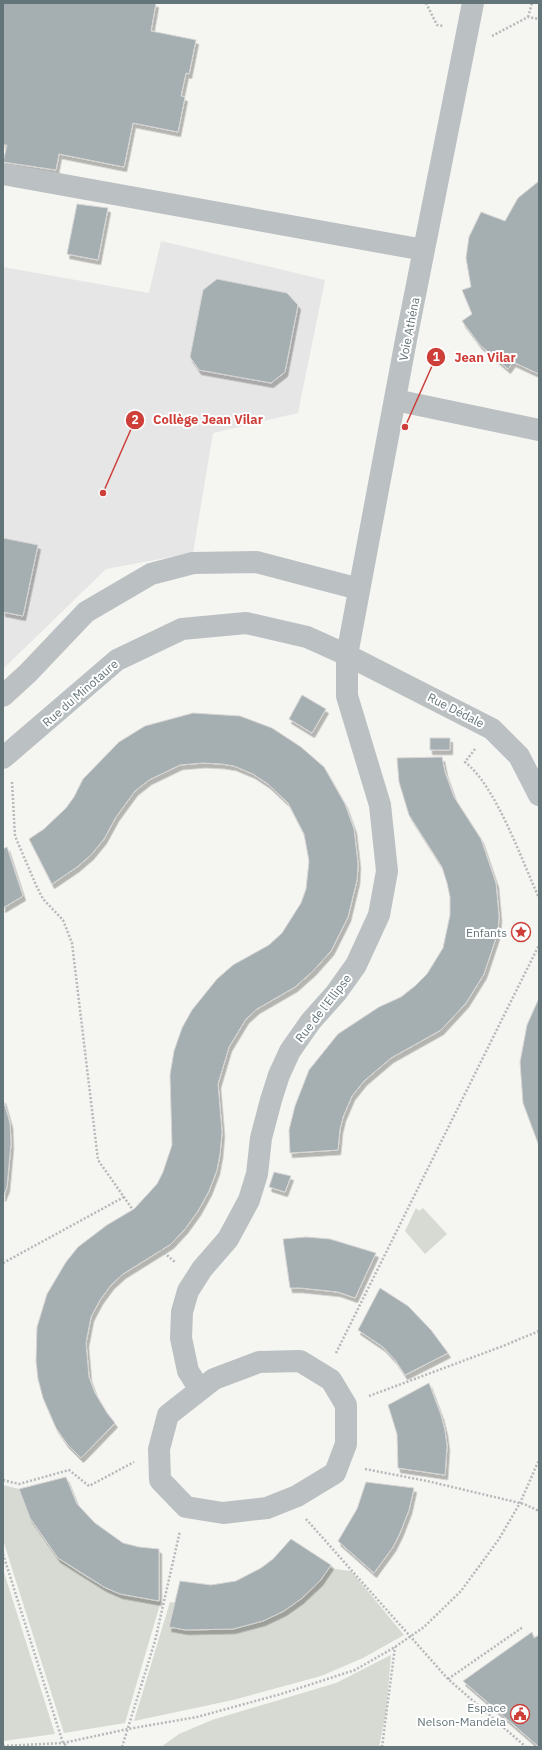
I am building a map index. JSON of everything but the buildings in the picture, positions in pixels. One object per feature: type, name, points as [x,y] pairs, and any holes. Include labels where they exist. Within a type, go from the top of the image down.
[{"type":"street","name":"Voie Athéna","points":[[346,654],[473,3]]},
{"type":"street","points":[[3,174],[424,250]]},
{"type":"street","points":[[395,400],[539,430]]},
{"type":"street","points":[[3,696],[28,673],[86,612],[151,574],[193,563],[256,562],[359,589]]},
{"type":"street","name":"Rue du Minotaure","points":[[3,758],[117,660],[182,629],[246,623],[307,637],[346,654]]},
{"type":"street","name":"Rue Dédale","points":[[346,654],[492,729],[519,756],[539,794]]},
{"type":"street","name":"Rue de l'Ellipse","points":[[200,1390],[188,1371],[180,1338],[182,1312],[188,1291],[202,1269],[228,1239],[249,1200],[257,1174],[261,1138],[271,1100],[279,1075],[290,1051],[311,1021],[336,993],[356,965],[379,915],[387,871],[380,805],[347,696],[346,654]]},
{"type":"street","points":[[300,1360],[325,1376],[331,1380],[346,1405],[346,1444],[335,1472],[287,1500],[267,1508],[223,1513],[186,1507],[160,1480],[159,1449],[168,1414],[214,1379],[259,1362],[300,1360]]},
{"type":"path","points":[[528,17],[532,3]]},
{"type":"path","points":[[492,729],[464,762],[476,771],[498,808],[539,898]]},
{"type":"path","points":[[12,779],[15,836],[43,899],[63,920],[72,943],[98,1160],[133,1210]]},
{"type":"path","points":[[325,1376],[539,945]]},
{"type":"path","points":[[3,1263],[124,1197]]},
{"type":"path","points":[[346,1405],[503,1346],[539,1330]]},
{"type":"path","points":[[3,1480],[19,1484],[69,1470],[89,1486],[159,1449]]},
{"type":"path","points":[[3,1746],[63,1743],[128,1729],[197,1717],[282,1694],[355,1670],[411,1637],[433,1619],[461,1590],[499,1539],[520,1503],[539,1460]]},
{"type":"path","points":[[339,1464],[427,1481],[520,1503],[539,1510]]},
{"type":"path","points":[[287,1500],[328,1541],[448,1679],[526,1747]]},
{"type":"path","points":[[122,1747],[155,1640],[186,1507]]},
{"type":"path","points":[[3,1554],[63,1743],[68,1747]]},
{"type":"path","points":[[448,1679],[523,1627]]},
{"type":"path","points":[[382,1747],[395,1647]]},
{"type":"path","points":[[60,1747],[63,1743]]},
{"type":"shaded area","points":[[161,241],[325,280],[298,413],[213,433],[193,553],[106,569],[3,669],[3,267],[149,293]]},
{"type":"shaded area","points":[[416,1208],[419,1211],[423,1208],[447,1234],[425,1254],[405,1231]]},
{"type":"shaded area","points":[[3,1485],[19,1489],[29,1514],[41,1535],[55,1553],[72,1568],[90,1580],[112,1589],[135,1596],[161,1601],[125,1723],[64,1733],[3,1540]]},
{"type":"shaded area","points":[[331,1565],[335,1569],[351,1571],[404,1635],[363,1658],[321,1676],[233,1700],[134,1721],[170,1602],[175,1603],[169,1627],[186,1630],[233,1629],[301,1599],[320,1581]]},
{"type":"shaded area","points":[[3,1569],[55,1734],[3,1741]]},
{"type":"shaded area","points":[[391,1655],[386,1713],[379,1747],[161,1747],[179,1734],[212,1720],[336,1683]]},
{"type":"place","name":"Jean Vilar","points":[[405,427]]},
{"type":"place","name":"Collège Jean Vilar","points":[[103,493]]},
{"type":"place","name":"Enfants","points":[[521,932]]},
{"type":"place","name":"Espace Nelson-Mandela","points":[[520,1714]]}]
